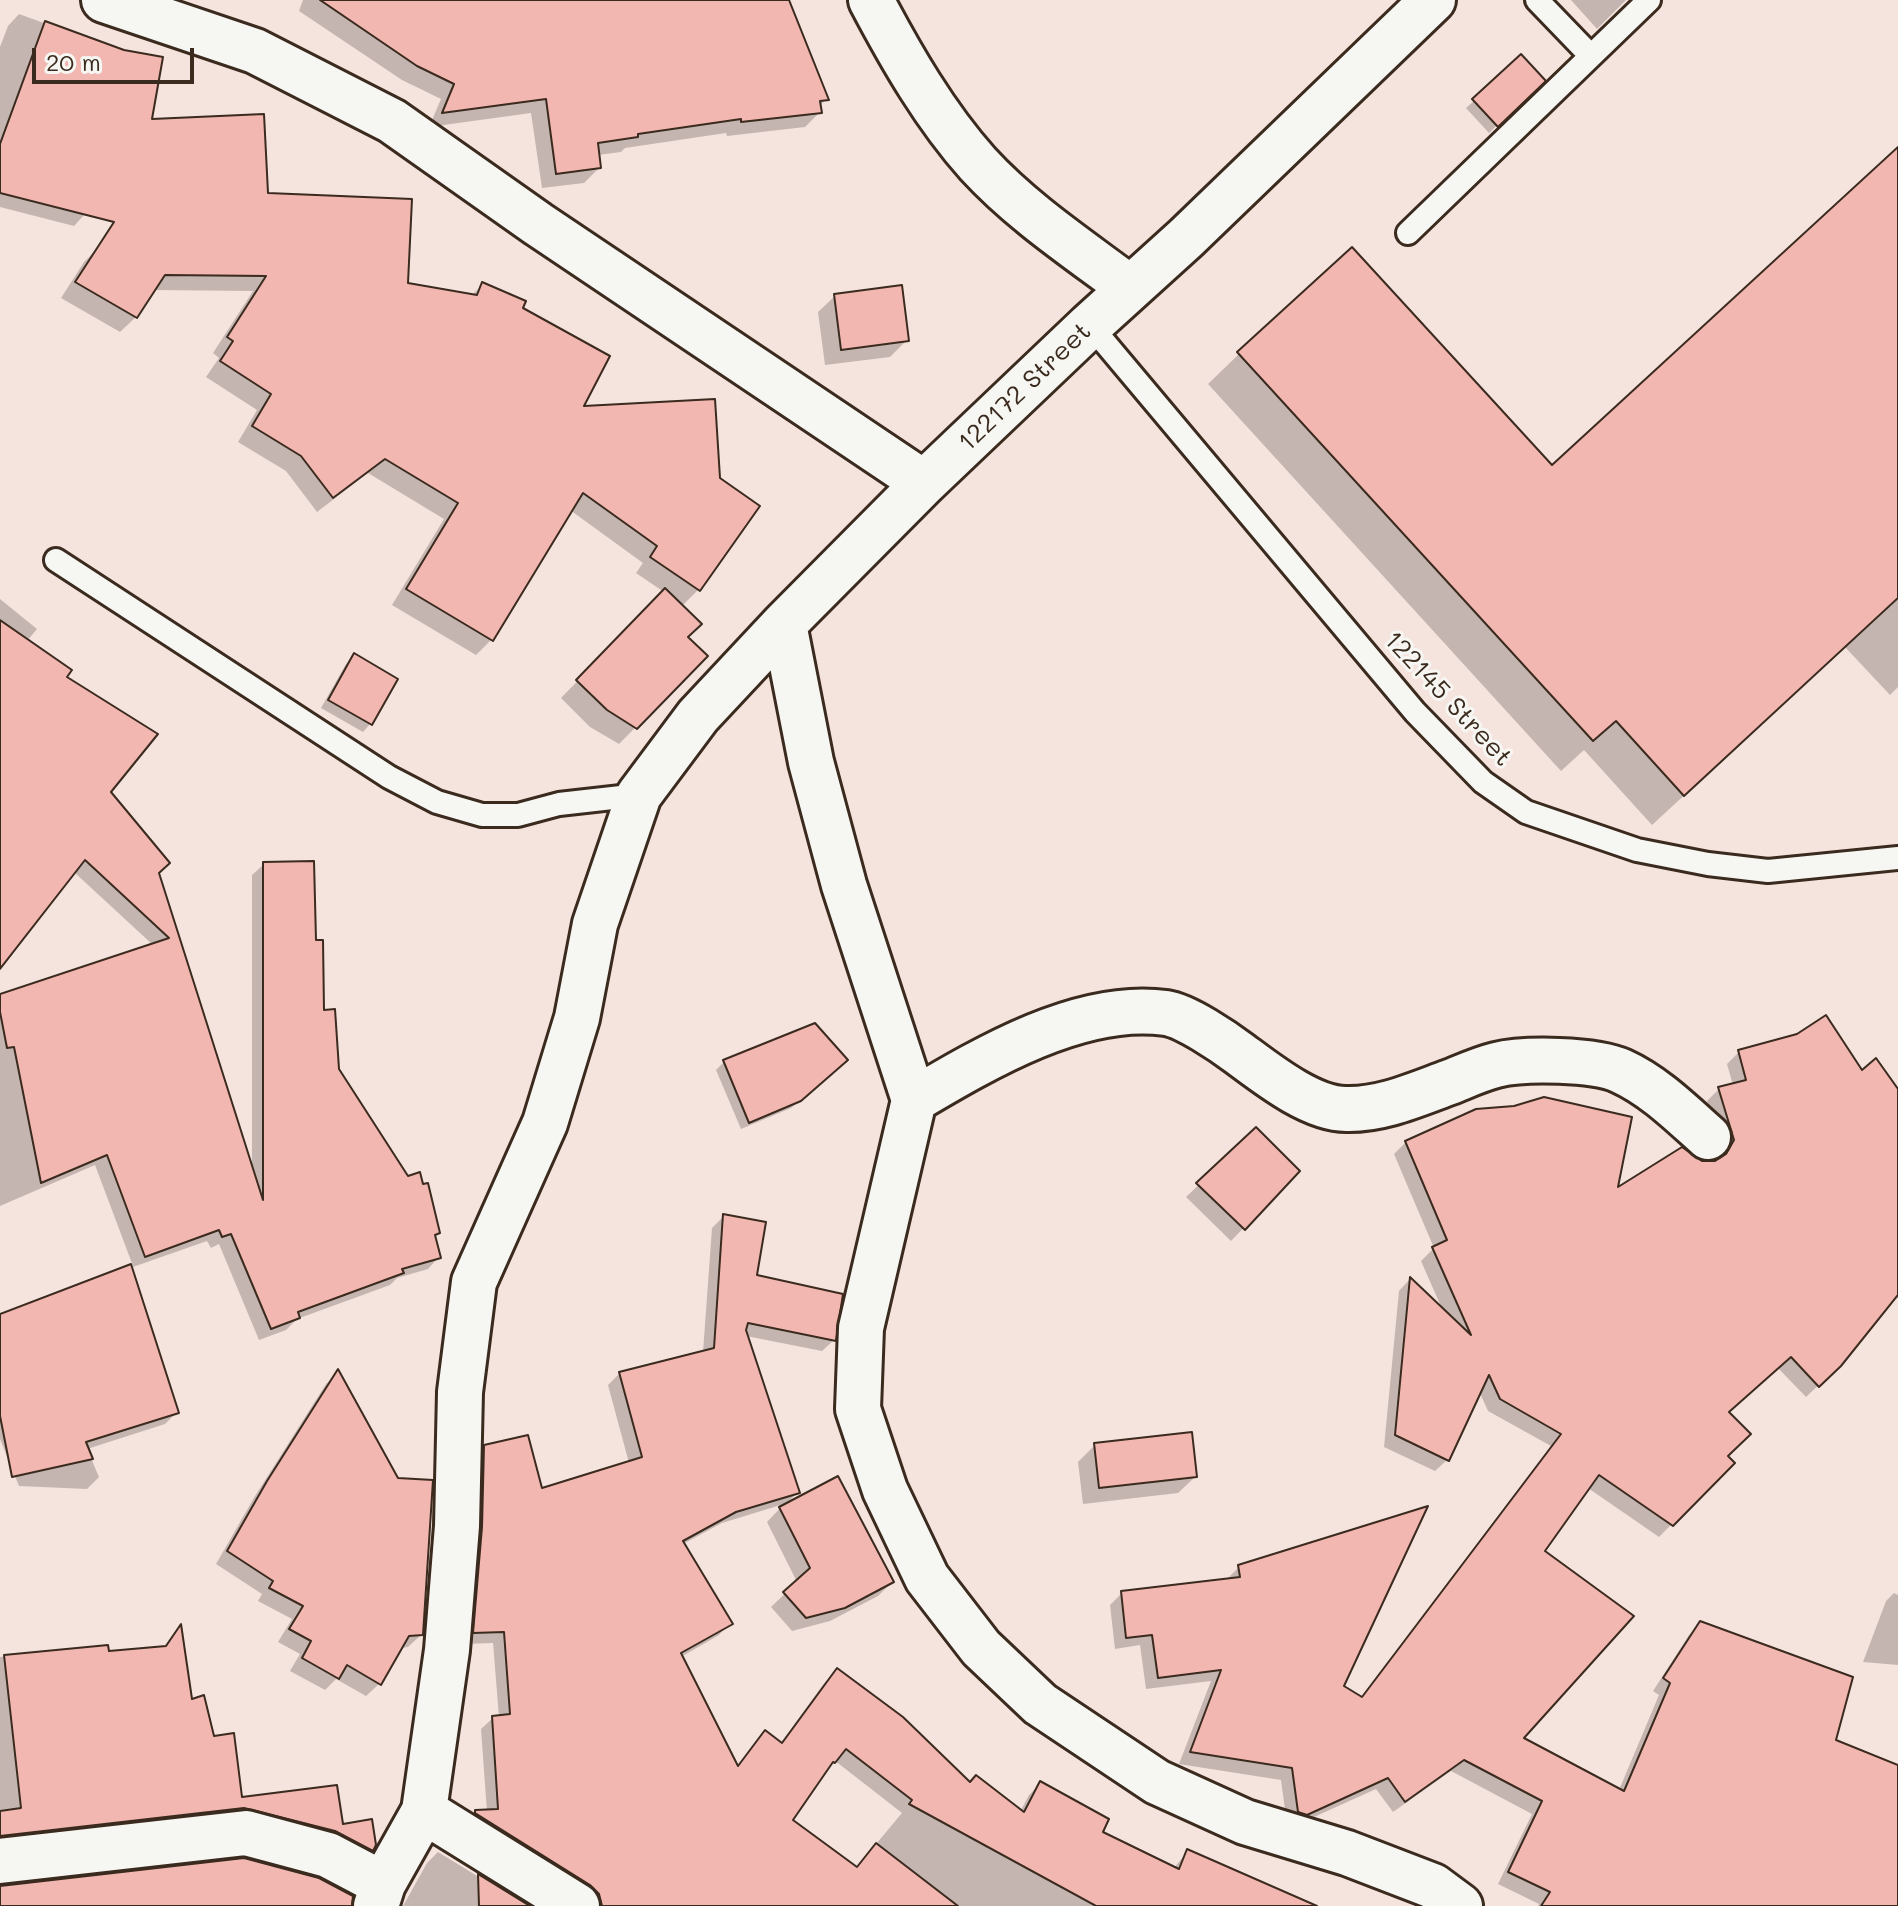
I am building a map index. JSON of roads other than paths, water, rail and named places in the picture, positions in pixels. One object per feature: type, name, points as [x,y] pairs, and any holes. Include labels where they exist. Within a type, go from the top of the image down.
[{"type":"street","points":[[104,0],[255,51],[392,121],[538,224],[924,483]]},
{"type":"street","points":[[871,0],[930,101],[979,164],[1031,213],[1130,288]]},
{"type":"street","name":"122172 Street","points":[[424,1811],[447,1650],[457,1526],[460,1392],[474,1282],[545,1123],[577,1018],[595,924],[639,795],[698,716],[924,483],[1186,238],[1433,0]]},
{"type":"street","points":[[784,624],[811,762],[844,885],[914,1100],[861,1328],[858,1409],[885,1490],[927,1578],[981,1648],[1040,1704],[1157,1782],[1245,1822],[1347,1853],[1433,1886],[1460,1906]]},
{"type":"street","points":[[914,1100],[973,1065],[1042,1034],[1100,1014],[1169,1013],[1217,1037],[1270,1076],[1316,1102],[1344,1110],[1382,1106],[1497,1065],[1560,1060],[1620,1070],[1663,1097],[1708,1137]]},
{"type":"street","points":[[0,1861],[246,1833],[328,1855],[379,1895],[424,1811],[577,1906]]},
{"type":"lane","points":[[1537,0],[1590,55]]},
{"type":"lane","points":[[1408,233],[1649,0]]},
{"type":"lane","name":"122145 Street","points":[[1090,325],[1415,712],[1483,782],[1526,812],[1637,850],[1753,870],[1898,858]]},
{"type":"lane","points":[[56,560],[389,777],[437,802],[482,815],[518,815],[559,804],[639,795]]}]
